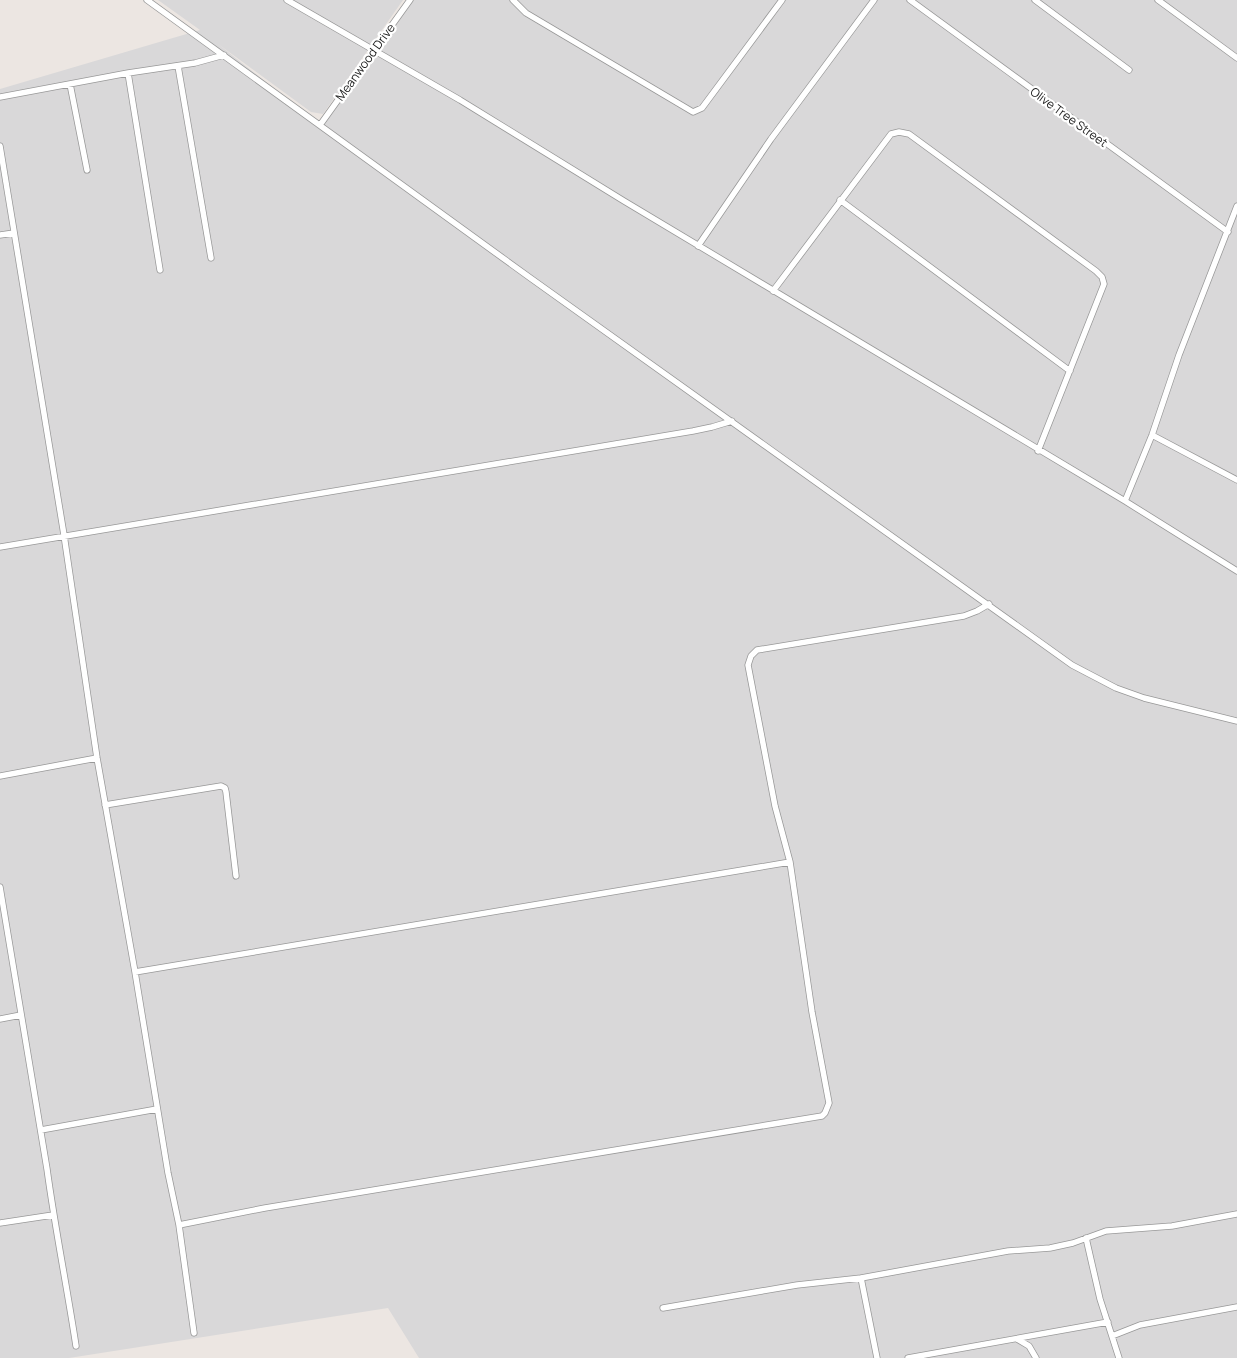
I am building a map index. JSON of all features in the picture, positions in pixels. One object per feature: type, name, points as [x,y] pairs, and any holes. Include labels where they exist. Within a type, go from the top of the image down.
[{"type":"street","points":[[147,0],[522,272],[1072,665],[1116,688],[1144,698],[1237,721]]},
{"type":"street","points":[[287,0],[375,49],[698,246],[1125,501],[1237,571]]},
{"type":"street","name":"Meanwood Drive","points":[[320,125],[410,0]]},
{"type":"street","points":[[513,0],[526,13],[693,112],[702,108],[782,0]]},
{"type":"street","points":[[698,246],[771,139],[874,0]]},
{"type":"street","name":"Olive Tree Street","points":[[910,0],[1228,232]]},
{"type":"street","points":[[1035,0],[1129,70]]},
{"type":"street","points":[[1158,0],[1237,58]]},
{"type":"street","points":[[0,97],[128,73],[195,63],[224,55]]},
{"type":"street","points":[[178,66],[211,258]]},
{"type":"street","points":[[128,73],[160,270]]},
{"type":"street","points":[[70,84],[87,170]]},
{"type":"street","points":[[773,291],[891,134],[900,132],[909,134],[1102,277],[1104,284],[1038,450]]},
{"type":"street","points":[[0,146],[64,536],[97,758],[136,972],[194,1333]]},
{"type":"street","points":[[840,200],[1070,371]]},
{"type":"street","points":[[1125,501],[1152,435],[1179,354],[1237,206]]},
{"type":"street","points":[[0,235],[14,233]]},
{"type":"street","points":[[0,547],[684,433],[712,428],[732,421]]},
{"type":"street","points":[[1152,435],[1237,480]]},
{"type":"street","points":[[178,1225],[265,1208],[822,1116],[829,1103],[812,1012],[790,862],[775,806],[748,665],[751,656],[757,650],[964,616],[989,604]]},
{"type":"street","points":[[0,776],[97,758]]},
{"type":"street","points":[[105,805],[221,786],[226,792],[236,876]]},
{"type":"street","points":[[136,972],[790,862]]},
{"type":"street","points":[[0,887],[76,1346]]},
{"type":"street","points":[[0,1019],[21,1015]]},
{"type":"street","points":[[41,1130],[157,1109]]},
{"type":"street","points":[[663,1308],[797,1285],[861,1278],[1008,1251],[1050,1248],[1106,1231],[1172,1226],[1237,1214]]},
{"type":"street","points":[[0,1223],[53,1215]]},
{"type":"street","points":[[1086,1238],[1091,1267],[1120,1358]]},
{"type":"street","points":[[861,1278],[877,1358]]},
{"type":"street","points":[[1112,1336],[1140,1325],[1237,1307]]},
{"type":"street","points":[[908,1358],[1108,1322]]},
{"type":"street","points":[[1017,1339],[1029,1346],[1036,1358]]},
{"type":"shaded area","points":[[158,0],[403,0],[323,114],[311,112],[218,44],[320,125],[410,0],[1237,0],[1237,1358],[419,1358],[388,1308],[69,1358],[0,1358],[0,89],[200,30]]}]
